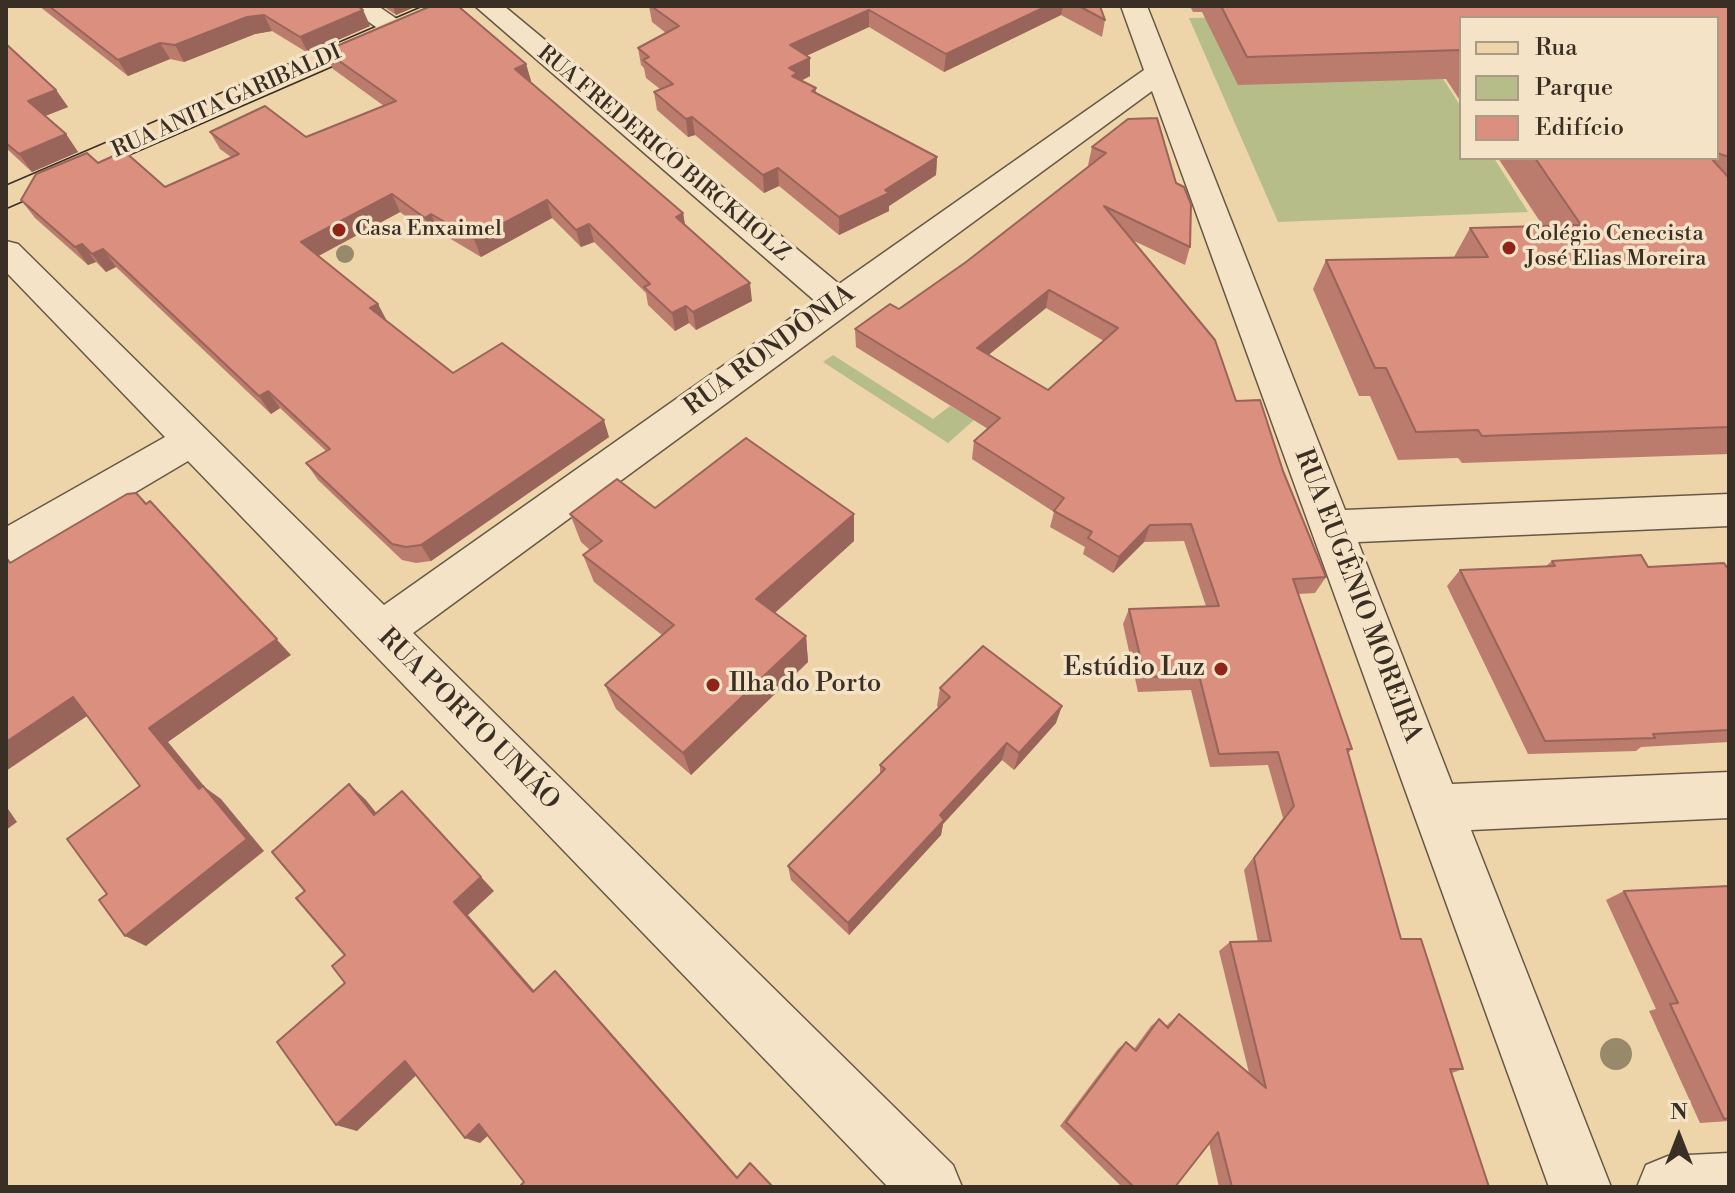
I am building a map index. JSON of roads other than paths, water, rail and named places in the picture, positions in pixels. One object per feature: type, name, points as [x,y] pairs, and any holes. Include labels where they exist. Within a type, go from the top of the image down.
[{"type":"main road","name":"RUA ANITA GARIBALDI","points":[[6,198],[447,6]]},
{"type":"street","points":[[359,6],[396,28]]},
{"type":"street","name":"RUA FREDERICO BIRCKHOLZ","points":[[488,6],[838,302]]},
{"type":"street","name":"RUA EUGÊNIO MOREIRA","points":[[1134,6],[1580,1187]]},
{"type":"street","name":"RUA RONDÔNIA","points":[[381,631],[1159,72]]},
{"type":"street","name":"RUA PORTO UNIÃO","points":[[6,252],[931,1187]]},
{"type":"street","points":[[6,548],[192,440]]},
{"type":"street","points":[[1331,527],[1729,510]]},
{"type":"street","points":[[1437,808],[1729,795]]},
{"type":"street","points":[[1668,1187],[1729,1184]]},
{"type":"place","name":"Casa Enxaimel","points":[[339,230]]},
{"type":"place","name":"Colégio Cenecista José Elias Moreira","points":[[1509,248]]},
{"type":"place","name":"Estúdio Luz","points":[[1221,669]]},
{"type":"place","name":"Ilha do Porto","points":[[713,685]]}]
